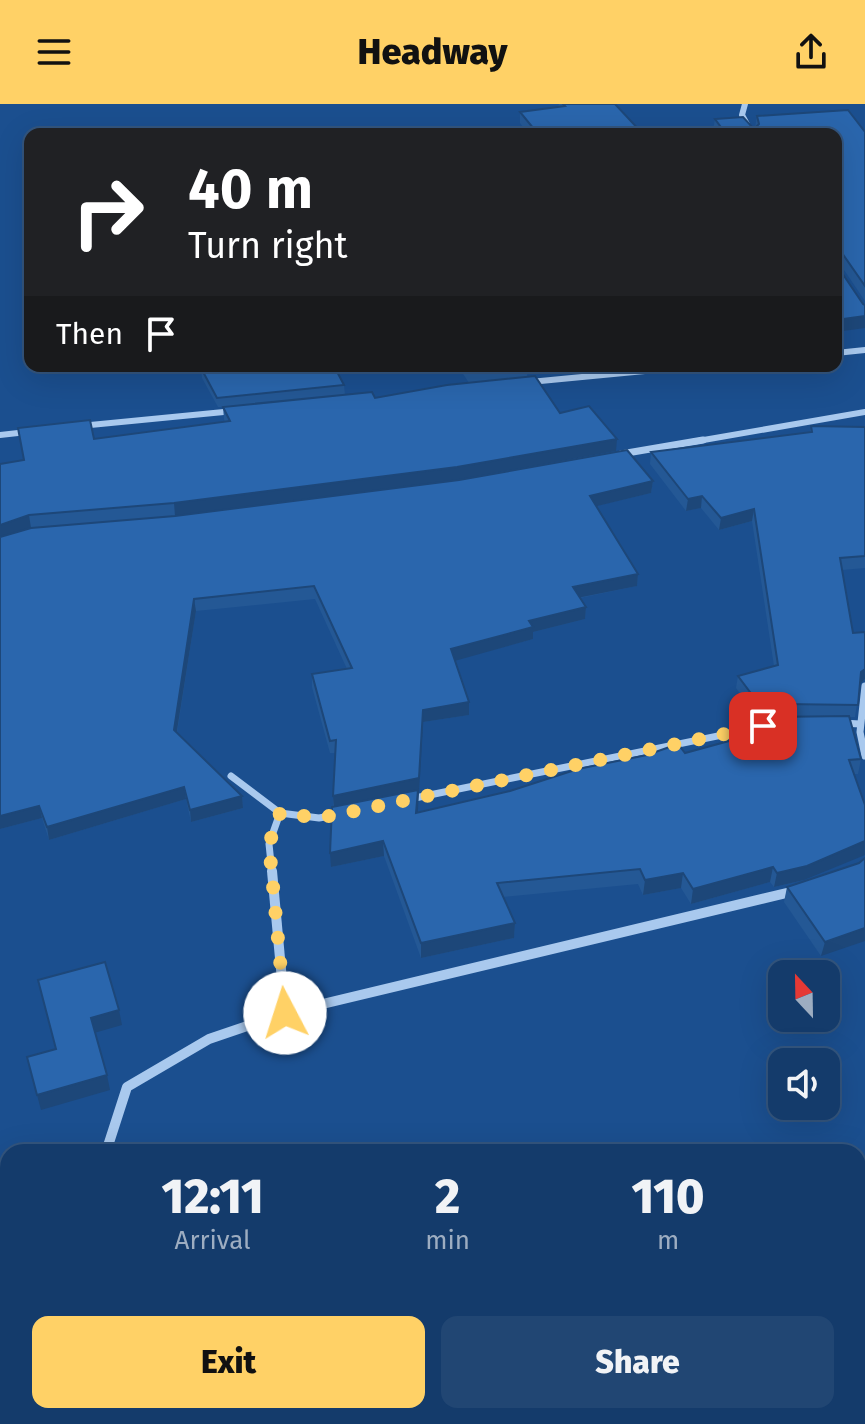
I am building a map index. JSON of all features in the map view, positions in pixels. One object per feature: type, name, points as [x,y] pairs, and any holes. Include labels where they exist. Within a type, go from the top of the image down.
[{"type":"street","points":[[745,104],[742,115],[749,128]]},
{"type":"street","points":[[842,352],[865,350]]},
{"type":"street","points":[[515,383],[633,372]]},
{"type":"street","points":[[78,427],[249,410]]},
{"type":"street","points":[[605,458],[865,412]]},
{"type":"street","points":[[0,435],[31,431]]},
{"type":"street","points":[[865,686],[860,724],[865,756]]},
{"type":"street","points":[[400,801],[793,722]]},
{"type":"street","points":[[830,722],[860,724]]},
{"type":"street","points":[[231,776],[280,813],[319,818],[355,811]]},
{"type":"street","points":[[280,813],[269,844],[285,1013]]},
{"type":"street","points":[[109,1144],[127,1087],[209,1039],[285,1013],[806,888]]},
{"type":"building","points":[[563,104],[615,104],[637,128],[533,128],[520,112],[565,106]]},
{"type":"building","points":[[848,110],[865,132],[865,286],[842,253],[842,128],[755,128],[759,124],[757,116]]},
{"type":"building","points":[[743,117],[753,128],[722,128],[715,119]]},
{"type":"building","points":[[842,273],[865,305],[865,316],[842,319]]},
{"type":"building","points":[[203,372],[337,372],[344,385],[217,398]]},
{"type":"building","points":[[535,376],[560,413],[589,406],[617,439],[457,467],[174,503],[29,515],[0,525],[0,464],[24,460],[18,428],[90,420],[94,439],[230,421],[223,407],[372,392],[375,398],[447,385]]},
{"type":"building","points":[[811,426],[865,427],[865,556],[840,558],[853,633],[865,632],[865,669],[861,672],[858,705],[783,704],[762,708],[738,676],[778,665],[754,509],[721,518],[702,496],[688,499],[651,452],[812,432]]},
{"type":"building","points":[[627,450],[653,481],[590,496],[638,574],[573,587],[586,607],[529,621],[533,627],[451,649],[469,702],[423,710],[419,778],[333,796],[336,740],[330,741],[312,674],[352,668],[314,586],[194,599],[174,730],[242,796],[190,810],[184,787],[47,827],[39,806],[0,816],[0,537],[31,528],[175,516],[459,480]]},
{"type":"building","points":[[849,716],[861,759],[849,760],[865,805],[865,841],[807,866],[777,873],[773,867],[693,889],[683,873],[645,880],[640,869],[497,883],[515,923],[421,943],[383,841],[330,853],[332,807],[418,790],[416,813],[510,791],[578,769],[647,755],[678,744],[685,753],[780,727],[772,717]]},
{"type":"building","points":[[865,858],[865,928],[825,942],[787,887],[859,863]]},
{"type":"building","points":[[105,962],[119,1010],[91,1018],[107,1075],[37,1095],[27,1057],[56,1049],[38,980]]},
{"type":"route","points":[[285,1013],[269,844],[280,813],[319,818],[763,726]]}]
